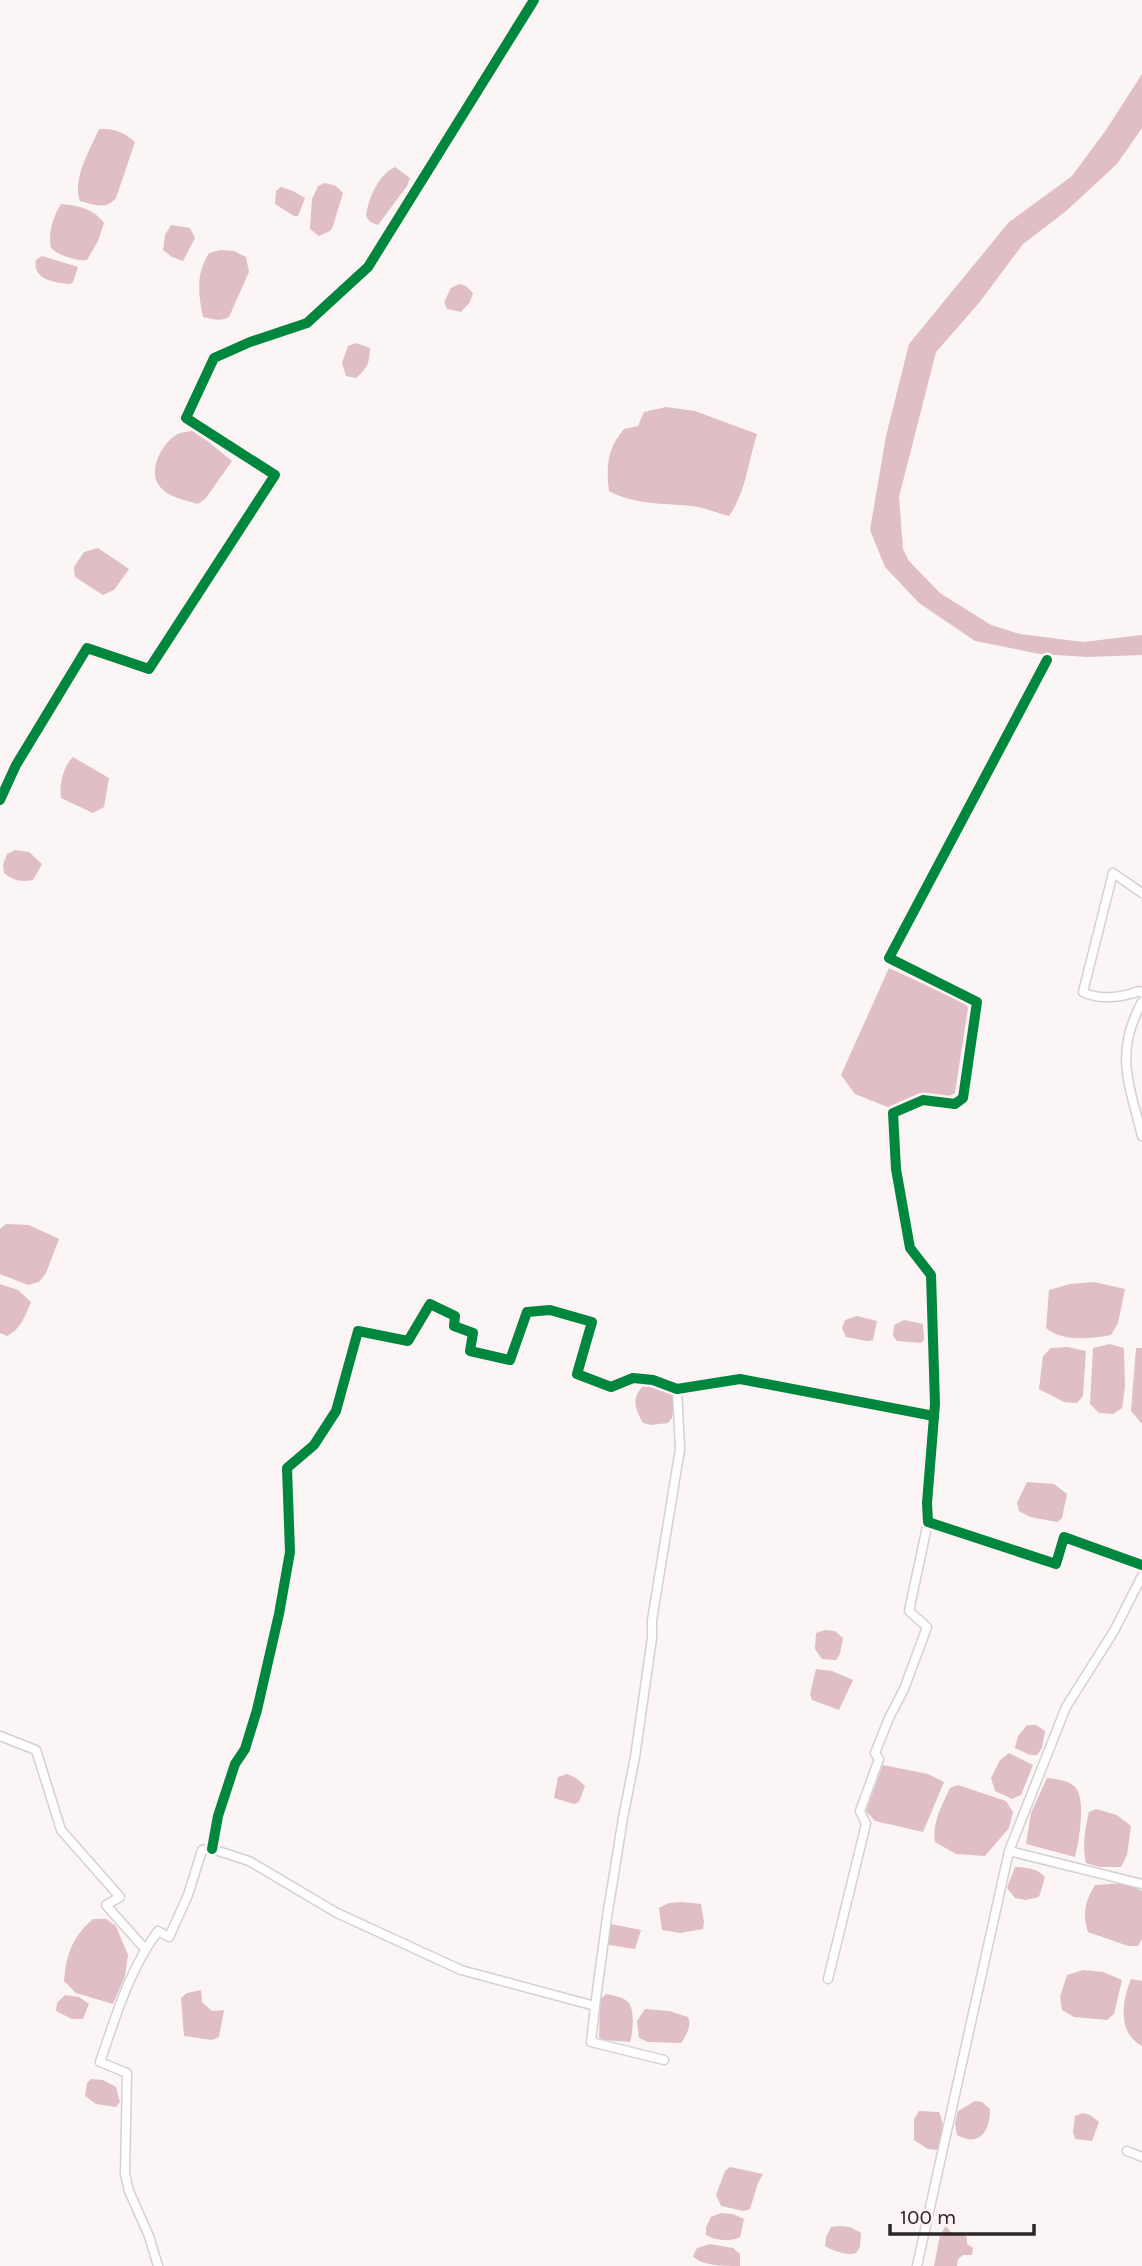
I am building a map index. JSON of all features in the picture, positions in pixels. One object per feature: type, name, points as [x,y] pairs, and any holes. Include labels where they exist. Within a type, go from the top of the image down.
[{"type":"street","points":[[0,800],[16,765],[87,648],[149,669],[275,475],[186,418],[214,358],[250,342],[307,323],[369,267],[534,0]]},
{"type":"street","points":[[828,1979],[866,1824],[860,1811],[879,1759],[875,1753],[904,1689],[927,1627],[909,1611],[928,1521],[934,1416],[931,1275],[910,1248],[895,1169],[894,1113],[923,1100],[955,1104],[963,1098],[977,1002],[889,958],[1047,660]]},
{"type":"street","points":[[1142,893],[1113,873],[1083,992],[1093,997],[1130,995],[1139,991],[1142,993]]},
{"type":"street","points":[[1142,1002],[1130,1024],[1125,1067],[1142,1136]]},
{"type":"street","points":[[212,1849],[218,1816],[235,1765],[245,1749],[257,1710],[279,1614],[290,1552],[287,1468],[314,1445],[336,1411],[358,1331],[408,1342],[430,1304],[455,1316],[454,1326],[473,1333],[470,1351],[510,1360],[527,1312],[550,1310],[592,1322],[577,1374],[611,1387],[633,1378],[653,1380],[677,1390],[740,1379],[934,1416]]},
{"type":"street","points":[[664,2060],[591,2042],[623,1818],[635,1756],[652,1638],[652,1620],[680,1449],[677,1390]]},
{"type":"street","points":[[928,1521],[1056,1564],[1065,1537],[1142,1565]]},
{"type":"street","points":[[917,2266],[1009,1851],[1066,1707],[1114,1631],[1142,1576]]},
{"type":"street","points":[[0,1736],[36,1750],[61,1830],[120,1897],[106,1905],[145,1949]]},
{"type":"street","points":[[158,2266],[125,2174],[127,2073],[100,2062],[126,1987],[145,1949],[158,1931],[169,1937],[188,1895],[202,1850],[212,1849],[249,1861],[337,1913],[461,1970],[595,2006]]},
{"type":"street","points":[[1009,1851],[1142,1884]]},
{"type":"street","points":[[1126,2151],[1142,2157]]},
{"type":"shaded area","points":[[1142,74],[1142,128],[1117,164],[1065,212],[1023,244],[979,303],[936,352],[899,497],[903,549],[909,561],[940,593],[991,625],[1020,634],[1083,642],[1142,635],[1142,655],[1088,657],[1040,654],[975,641],[919,603],[885,567],[870,530],[886,436],[909,344],[1009,222],[1072,176]]},
{"type":"shaded area","points":[[99,129],[118,131],[135,142],[116,198],[100,206],[80,201],[78,192],[83,165]]},
{"type":"shaded area","points":[[395,167],[410,178],[378,225],[370,222],[366,216],[369,202],[379,182]]},
{"type":"shaded area","points":[[325,183],[336,186],[343,193],[333,226],[330,231],[319,236],[310,229],[312,199],[318,186]]},
{"type":"shaded area","points":[[281,187],[305,198],[298,216],[275,204],[276,191]]},
{"type":"shaded area","points":[[61,204],[85,209],[104,223],[87,260],[68,257],[51,248],[52,225]]},
{"type":"shaded area","points":[[171,225],[190,228],[195,238],[183,261],[163,250],[165,235]]},
{"type":"shaded area","points":[[234,251],[246,257],[249,272],[229,317],[217,320],[203,317],[199,284],[209,253]]},
{"type":"shaded area","points":[[42,256],[78,267],[73,282],[57,282],[41,276],[37,272],[36,260]]},
{"type":"shaded area","points":[[459,284],[466,286],[473,293],[470,302],[461,312],[447,309],[444,302],[451,288]]},
{"type":"shaded area","points":[[356,343],[370,348],[367,365],[356,378],[346,376],[342,363],[348,346]]},
{"type":"shaded area","points":[[666,407],[695,411],[757,434],[743,487],[729,516],[696,507],[639,501],[609,491],[609,458],[618,436],[624,429],[638,426],[644,412]]},
{"type":"shaded area","points":[[192,431],[232,461],[206,498],[198,504],[166,492],[158,484],[155,471],[158,457],[166,444],[178,434]]},
{"type":"shaded area","points":[[98,548],[129,569],[114,590],[103,595],[75,577],[74,567],[84,552]]},
{"type":"shaded area","points":[[73,757],[109,778],[104,807],[93,813],[61,798],[62,776]]},
{"type":"shaded area","points":[[15,850],[29,852],[42,864],[33,880],[18,880],[4,873],[3,865],[7,854]]},
{"type":"shaded area","points":[[889,968],[965,1003],[968,1008],[955,1093],[948,1097],[921,1093],[890,1108],[855,1094],[841,1075]]},
{"type":"shaded area","points":[[6,1224],[29,1225],[59,1239],[46,1273],[39,1282],[28,1285],[0,1274],[0,1229]]},
{"type":"shaded area","points":[[1094,1282],[1125,1289],[1118,1323],[1111,1335],[1069,1337],[1060,1336],[1046,1328],[1049,1290],[1070,1284]]},
{"type":"shaded area","points":[[0,1284],[18,1290],[31,1302],[19,1326],[7,1336],[0,1333]]},
{"type":"shaded area","points":[[857,1316],[877,1321],[873,1340],[846,1337],[842,1328],[845,1320]]},
{"type":"shaded area","points":[[904,1320],[923,1324],[924,1340],[921,1343],[897,1341],[893,1336],[894,1325]]},
{"type":"shaded area","points":[[1110,1344],[1124,1348],[1125,1387],[1122,1408],[1113,1414],[1099,1413],[1090,1404],[1093,1348]]},
{"type":"shaded area","points":[[1067,1347],[1086,1351],[1083,1396],[1077,1403],[1064,1402],[1039,1389],[1043,1356],[1051,1348]]},
{"type":"shaded area","points":[[1136,1348],[1142,1348],[1142,1424],[1131,1411]]},
{"type":"shaded area","points":[[643,1386],[665,1388],[675,1396],[672,1418],[668,1423],[643,1423],[636,1399]]},
{"type":"shaded area","points":[[1027,1482],[1054,1484],[1067,1494],[1062,1518],[1057,1522],[1030,1517],[1019,1511],[1017,1503]]},
{"type":"shaded area","points":[[835,1631],[843,1638],[836,1660],[822,1659],[815,1649],[816,1633]]},
{"type":"shaded area","points":[[816,1669],[832,1671],[853,1680],[839,1710],[812,1700],[810,1694]]},
{"type":"shaded area","points":[[1027,1725],[1036,1725],[1045,1731],[1042,1748],[1037,1755],[1030,1755],[1015,1748],[1018,1736]]},
{"type":"shaded area","points":[[1009,1753],[1033,1765],[1021,1795],[1012,1799],[995,1791],[991,1778],[1000,1760]]},
{"type":"shaded area","points":[[883,1765],[928,1774],[944,1782],[923,1832],[875,1821],[866,1811]]},
{"type":"shaded area","points":[[567,1774],[585,1786],[579,1802],[574,1804],[554,1798],[558,1777]]},
{"type":"shaded area","points":[[1047,1778],[1068,1782],[1078,1792],[1081,1820],[1075,1857],[1026,1844],[1031,1813]]},
{"type":"shaded area","points":[[958,1785],[1006,1801],[1013,1812],[1009,1828],[985,1856],[956,1854],[935,1842],[936,1821],[941,1808],[950,1788]]},
{"type":"shaded area","points":[[1096,1809],[1117,1815],[1131,1826],[1127,1855],[1121,1867],[1100,1867],[1086,1863],[1086,1825],[1089,1812]]},
{"type":"shaded area","points":[[1015,1867],[1035,1870],[1045,1877],[1039,1897],[1026,1900],[1015,1898],[1007,1888]]},
{"type":"shaded area","points":[[1126,1883],[1142,1891],[1142,1939],[1138,1946],[1128,1946],[1088,1932],[1086,1925],[1086,1908],[1095,1885]]},
{"type":"shaded area","points":[[669,1903],[701,1904],[703,1929],[680,1933],[662,1930],[659,1908]]},
{"type":"shaded area","points":[[93,1919],[106,1919],[116,1926],[128,1955],[125,1976],[113,2004],[76,1993],[64,1981],[72,1946],[80,1932]]},
{"type":"shaded area","points":[[611,1924],[641,1930],[635,1949],[609,1945]]},
{"type":"shaded area","points":[[1083,1970],[1103,1972],[1122,1980],[1114,2014],[1107,2020],[1074,2017],[1062,2010],[1060,1997],[1067,1975]]},
{"type":"shaded area","points":[[1131,1979],[1142,1981],[1142,2046],[1128,2033],[1125,2025],[1125,1997]]},
{"type":"shaded area","points":[[201,1990],[202,2002],[212,2011],[224,2010],[219,2037],[212,2040],[184,2036],[181,1998],[187,1993]]},
{"type":"shaded area","points":[[606,1994],[623,1999],[630,2005],[633,2021],[630,2042],[603,2040],[599,2037],[600,2000]]},
{"type":"shaded area","points":[[65,1995],[79,1997],[89,2004],[83,2019],[72,2019],[56,2011],[57,2003]]},
{"type":"shaded area","points":[[645,2009],[669,2011],[688,2017],[689,2027],[681,2043],[648,2042],[639,2038],[637,2021]]},
{"type":"shaded area","points":[[91,2079],[103,2080],[116,2087],[120,2102],[116,2107],[96,2104],[85,2096],[87,2083]]},
{"type":"shaded area","points":[[975,2101],[982,2102],[990,2109],[986,2130],[978,2138],[957,2135],[955,2124],[958,2111]]},
{"type":"shaded area","points":[[919,2111],[939,2112],[943,2131],[938,2150],[928,2149],[914,2140],[914,2119]]},
{"type":"shaded area","points":[[1083,2113],[1099,2122],[1092,2141],[1075,2139],[1075,2116]]},
{"type":"shaded area","points":[[730,2167],[763,2174],[750,2209],[744,2211],[721,2206],[716,2195],[725,2171]]},
{"type":"shaded area","points":[[721,2213],[744,2219],[740,2237],[723,2240],[706,2235],[706,2227],[711,2217]]},
{"type":"shaded area","points":[[946,2226],[952,2234],[958,2233],[967,2237],[967,2244],[973,2248],[972,2255],[963,2255],[958,2259],[957,2266],[934,2266],[940,2235]]},
{"type":"shaded area","points":[[831,2227],[850,2227],[861,2233],[860,2247],[856,2253],[849,2254],[825,2246]]},
{"type":"shaded area","points":[[710,2244],[733,2248],[740,2254],[740,2266],[707,2264],[693,2256],[697,2248]]},
{"type":"cycle path","points":[[0,800],[16,765],[87,648],[149,669],[275,475],[186,418],[214,358],[250,342],[307,323],[368,267],[534,0]]},
{"type":"cycle path","points":[[1047,660],[889,958],[977,1002],[963,1098],[955,1104],[923,1100],[893,1113],[896,1169],[910,1248],[931,1275],[935,1404],[927,1503],[928,1522],[1056,1564],[1064,1537],[1142,1565]]},
{"type":"cycle path","points":[[212,1849],[218,1816],[235,1764],[245,1749],[257,1710],[279,1614],[290,1552],[287,1468],[314,1445],[336,1411],[358,1331],[408,1341],[430,1304],[455,1316],[454,1326],[473,1333],[470,1351],[510,1360],[527,1312],[550,1310],[592,1322],[577,1374],[611,1387],[633,1378],[653,1380],[677,1389],[740,1379],[934,1416]]}]
